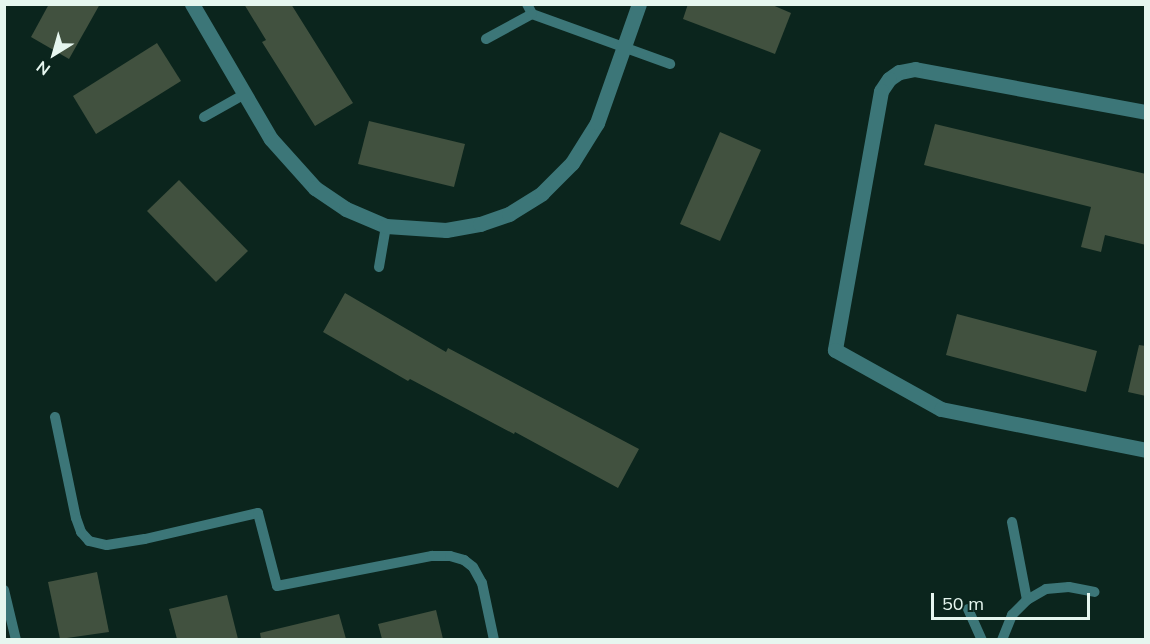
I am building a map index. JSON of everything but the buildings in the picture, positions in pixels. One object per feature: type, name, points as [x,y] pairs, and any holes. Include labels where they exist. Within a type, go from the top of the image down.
[{"type":"street","points":[[192,4],[271,139],[315,188],[346,209],[386,226],[446,230],[480,224],[509,214],[542,192],[572,163],[597,123],[639,4]]},
{"type":"street","points":[[1146,112],[915,69],[899,72],[881,91],[835,350],[941,409],[1146,450]]},
{"type":"lane","points":[[486,39],[530,9],[625,49],[670,64]]},
{"type":"lane","points":[[204,117],[243,94]]},
{"type":"lane","points":[[379,267],[386,226]]},
{"type":"lane","points":[[55,417],[76,518],[81,532],[89,541],[107,545],[258,513],[277,586],[432,556],[450,556],[464,560],[473,567],[482,583],[494,639]]},
{"type":"lane","points":[[1012,522],[1027,600]]},
{"type":"lane","points":[[1002,639],[1012,615],[1027,600],[1046,590],[1069,587],[1095,592]]},
{"type":"lane","points":[[4,590],[16,639]]},
{"type":"lane","points":[[968,609],[982,639]]}]
